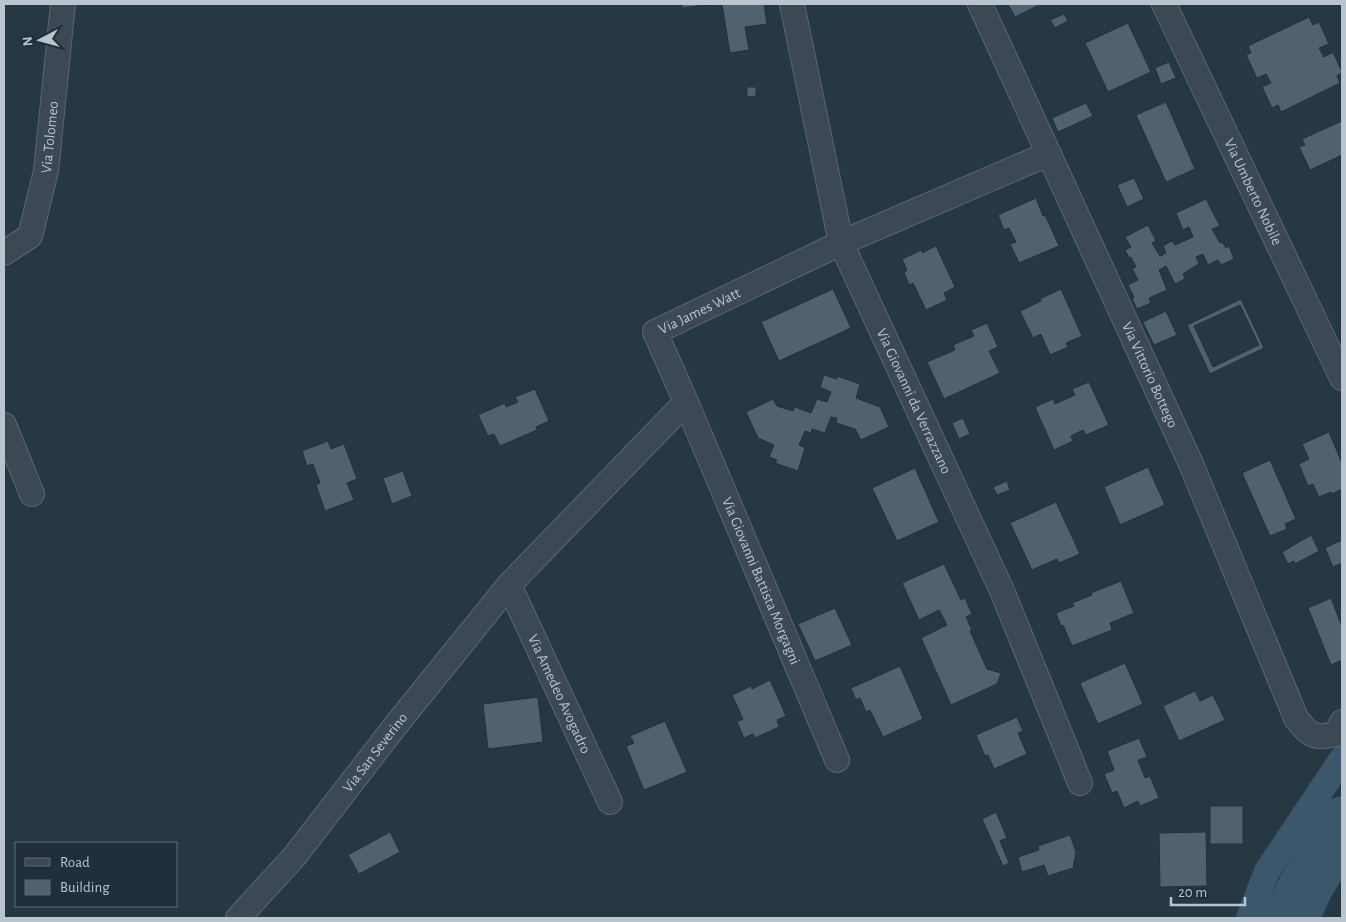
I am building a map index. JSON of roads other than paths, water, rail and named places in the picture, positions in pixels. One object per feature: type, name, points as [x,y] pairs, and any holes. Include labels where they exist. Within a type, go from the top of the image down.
[{"type":"street","name":"Via Tolomeo","points":[[4,253],[30,236],[46,171],[63,4]]},
{"type":"street","name":"Via Giovanni da Verrazzano","points":[[792,4],[841,243],[1003,594],[1080,782]]},
{"type":"street","name":"Via Vittorio Bottego","points":[[980,4],[1191,464],[1296,718],[1308,733],[1322,737],[1336,734],[1342,722]]},
{"type":"street","name":"Via Umberto Nobile","points":[[1164,4],[1342,378]]},
{"type":"street","name":"Via James Watt","points":[[686,402],[655,332],[841,243],[1048,154]]},
{"type":"street","points":[[509,585],[686,402]]},
{"type":"street","name":"Via Giovanni Battista Morgagni","points":[[686,402],[837,760]]},
{"type":"street","points":[[4,425],[32,494]]},
{"type":"street","name":"Via Amedeo Avogadro","points":[[509,585],[610,802]]},
{"type":"street","name":"Via San Severino","points":[[238,918],[294,857],[396,725],[509,585]]},
{"type":"waterway","points":[[1249,918],[1267,871],[1342,759]]},
{"type":"waterway","points":[[1286,918],[1301,885],[1342,819]]},
{"type":"waterway","points":[[1307,918],[1319,892],[1342,853]]}]
